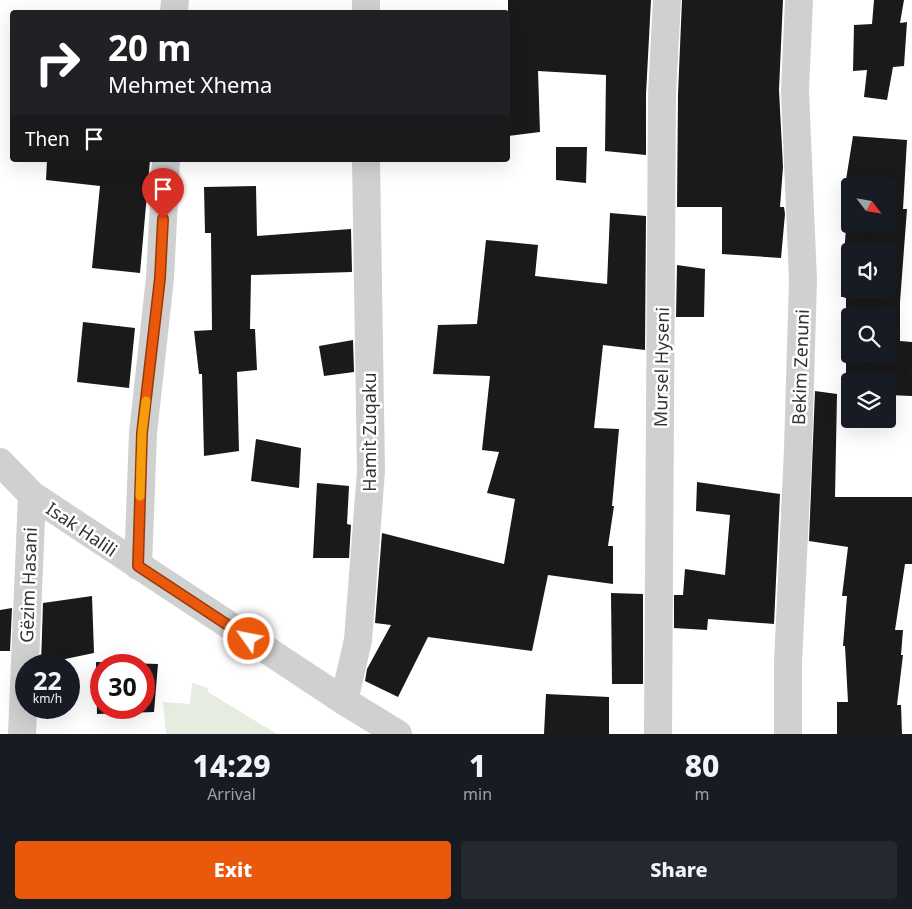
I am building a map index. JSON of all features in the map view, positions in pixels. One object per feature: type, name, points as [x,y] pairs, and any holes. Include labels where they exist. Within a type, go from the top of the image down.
[{"type":"street","name":"Mursel Hyseni","points":[[658,734],[662,94],[667,0]]},
{"type":"street","name":"Bekim Zenuni","points":[[788,734],[788,663],[798,449],[803,280],[795,91],[799,0]]},
{"type":"street","points":[[138,566],[142,433],[160,278],[166,162]]},
{"type":"street","name":"Hamit Zuqaku","points":[[344,701],[358,640],[371,471],[366,162]]},
{"type":"street","name":"Isak Halili","points":[[0,462],[32,495],[344,701],[398,734]]},
{"type":"street","name":"Gëzim Hasani","points":[[22,734],[32,495]]},
{"type":"shaded area","points":[[192,683],[208,688],[208,692],[277,734],[166,734],[163,702],[190,704]]},
{"type":"building","points":[[508,0],[651,0],[646,94],[646,155],[605,151],[606,75],[538,71],[540,132],[510,136],[510,10],[508,10]]},
{"type":"building","points":[[682,0],[783,0],[779,90],[783,167],[780,207],[784,207],[785,214],[781,258],[722,254],[722,207],[677,207],[678,94]]},
{"type":"building","points":[[874,0],[904,0],[900,23],[907,22],[904,66],[893,67],[887,100],[864,97],[867,70],[853,71],[854,25],[872,24]]},
{"type":"building","points":[[853,136],[907,140],[903,209],[907,209],[900,302],[900,341],[912,342],[912,396],[896,395],[896,373],[846,373],[846,363],[896,363],[896,308],[846,308],[846,298],[896,298],[896,243],[845,243],[846,233],[896,233],[896,178],[846,178]]},
{"type":"building","points":[[556,147],[587,147],[586,183],[556,180]]},
{"type":"building","points":[[47,162],[150,162],[140,273],[92,268],[100,186],[46,180]]},
{"type":"building","points":[[256,186],[257,236],[351,229],[352,272],[251,275],[250,329],[255,329],[257,370],[237,372],[239,451],[204,456],[202,374],[199,374],[194,331],[212,330],[211,233],[205,233],[204,187]]},
{"type":"building","points":[[610,213],[646,216],[645,350],[603,345],[594,428],[619,429],[612,506],[614,506],[608,546],[613,546],[613,584],[548,575],[532,651],[428,637],[398,697],[365,681],[367,669],[391,625],[375,623],[382,533],[504,564],[515,499],[487,493],[499,452],[482,450],[490,376],[433,374],[438,325],[477,324],[486,240],[538,245],[535,276],[607,284]]},
{"type":"building","points":[[677,265],[705,269],[704,317],[676,317]]},
{"type":"building","points":[[83,322],[135,328],[129,388],[77,382]]},
{"type":"building","points":[[353,340],[354,372],[324,376],[319,346]]},
{"type":"building","points":[[815,391],[837,394],[835,497],[912,497],[912,564],[905,564],[895,630],[903,630],[901,655],[903,655],[897,705],[901,705],[902,734],[837,734],[837,702],[848,702],[845,646],[843,646],[847,596],[842,596],[848,547],[809,541]]},
{"type":"building","points":[[256,439],[301,448],[299,488],[251,481]]},
{"type":"building","points":[[697,482],[780,494],[774,624],[708,619],[707,630],[674,628],[674,595],[683,595],[685,569],[725,575],[730,515],[696,511]]},
{"type":"building","points":[[317,483],[349,486],[347,524],[351,525],[349,558],[313,558]]},
{"type":"building","points":[[611,593],[643,594],[643,684],[612,684]]},
{"type":"building","points":[[92,596],[94,653],[80,656],[80,654],[41,654],[43,603]]},
{"type":"building","points":[[12,608],[10,651],[0,651],[0,610]]},
{"type":"building","points":[[155,664],[158,664],[155,700]]},
{"type":"building","points":[[546,694],[609,697],[609,734],[544,734]]},
{"type":"slow traffic","points":[[140,496],[142,433],[146,401]]},
{"type":"route","points":[[163,219],[160,278],[142,433],[138,566],[249,639]]}]
